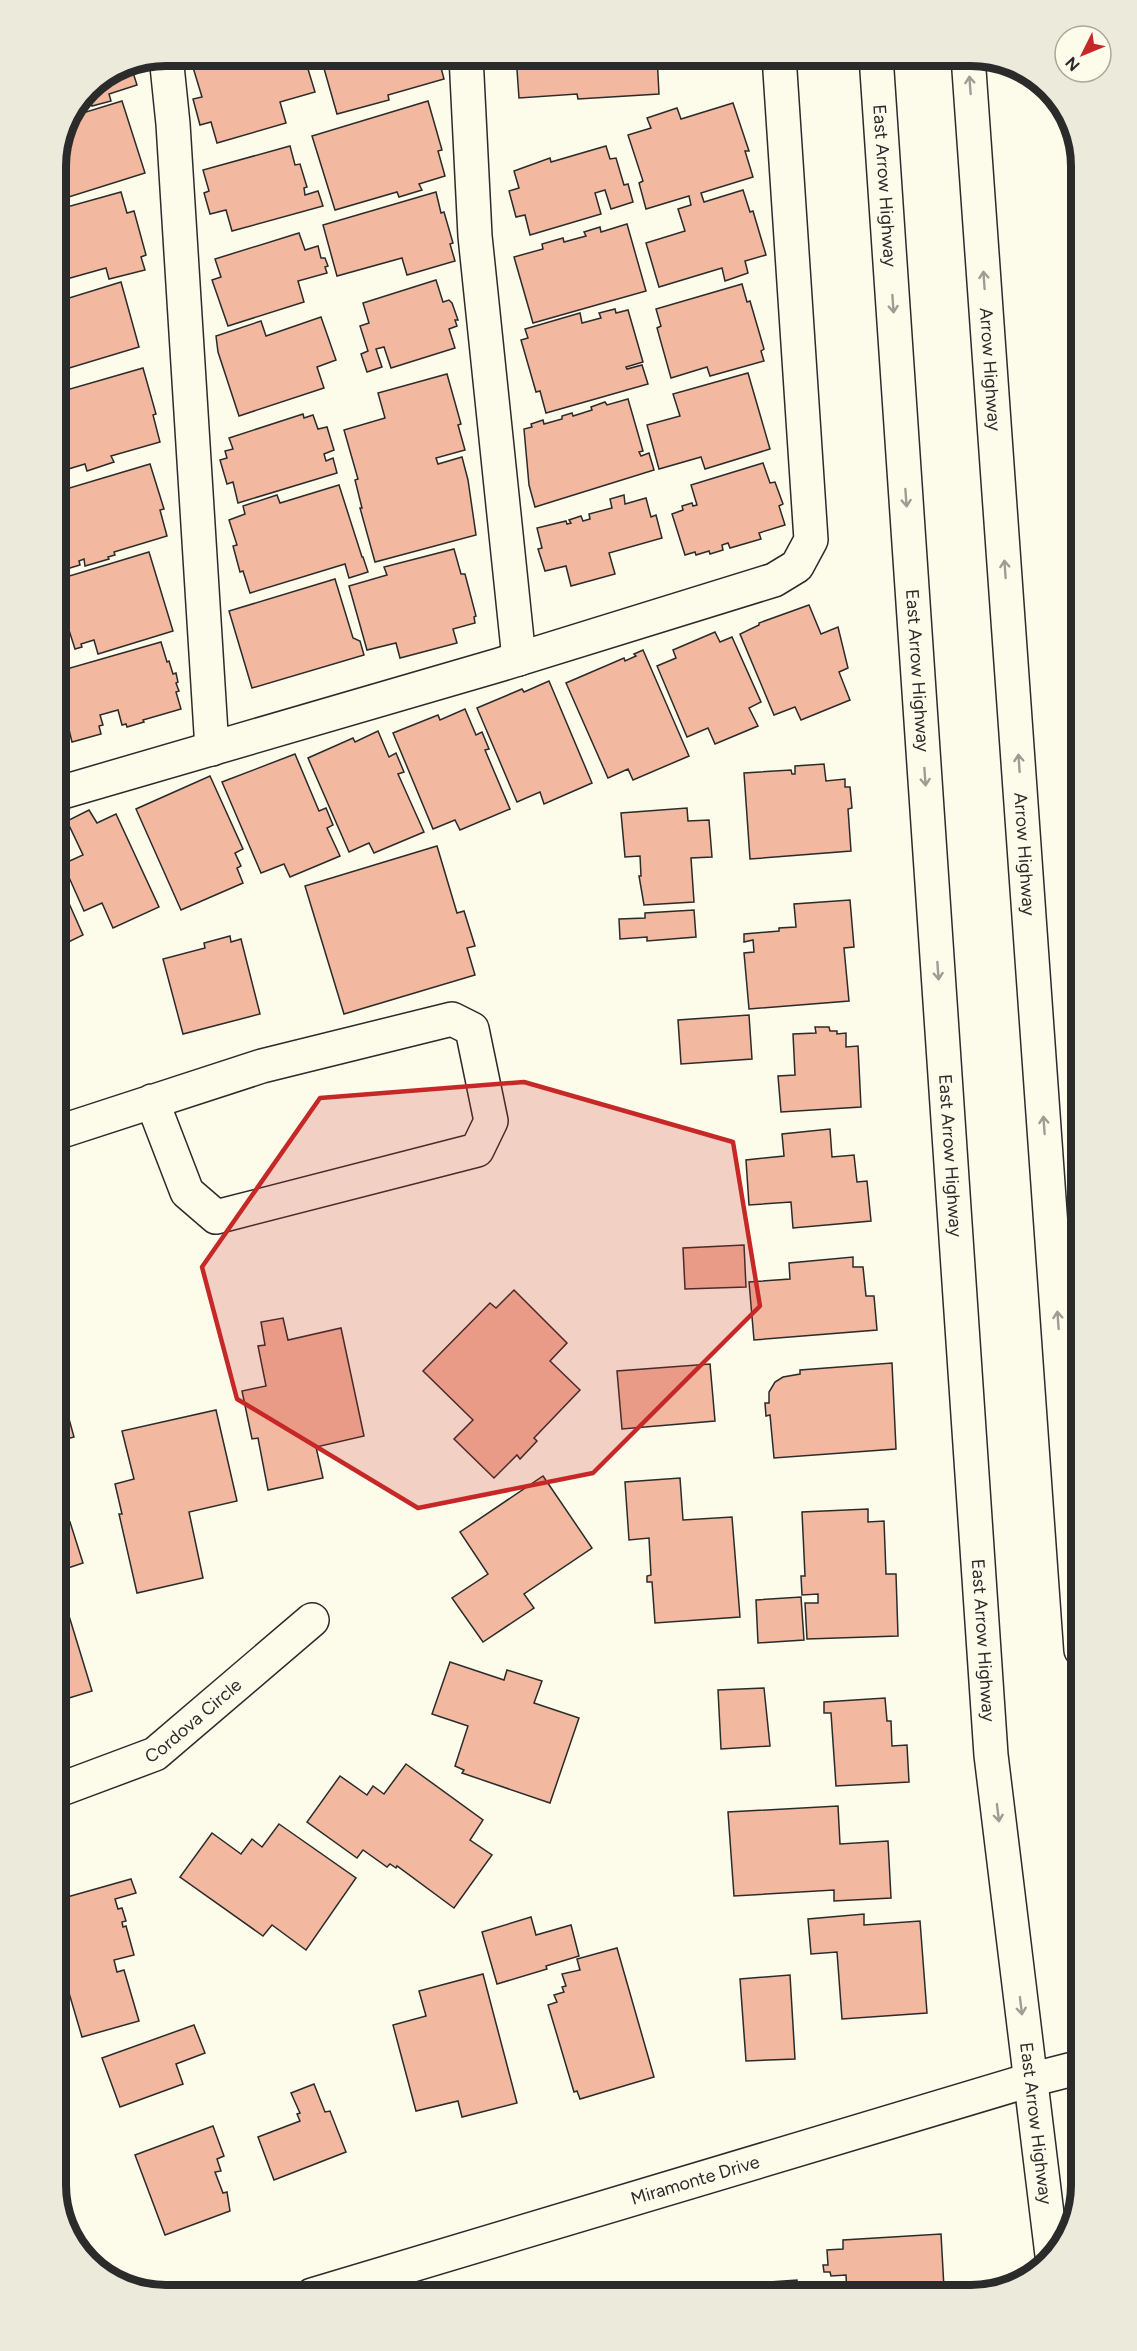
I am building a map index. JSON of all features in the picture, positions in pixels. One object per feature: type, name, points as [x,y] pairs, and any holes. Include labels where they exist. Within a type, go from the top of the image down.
[{"type":"main road","points":[[167,66],[173,124],[212,749]]},
{"type":"main road","points":[[466,66],[475,236],[519,659]]},
{"type":"main road","points":[[66,791],[519,659],[774,580],[797,566],[811,540],[780,66]]},
{"type":"main road","name":"East Arrow Highway","points":[[880,66],[991,1755],[1051,2244]]},
{"type":"main road","name":"Arrow Highway","points":[[969,66],[1071,1503]]},
{"type":"main road","points":[[66,1129],[152,1101],[262,1066],[452,1019],[472,1029],[491,1121],[477,1150],[216,1217],[187,1192],[152,1101]]},
{"type":"main road","name":"Cordova Circle","points":[[66,1787],[155,1754],[312,1620]]},
{"type":"main road","name":"Miramonte Drive","points":[[345,2285],[1030,2080],[1071,2070]]},
{"type":"highlighted area","points":[[524,1082],[733,1142],[760,1306],[593,1473],[418,1508],[237,1399],[202,1267],[320,1098]]},
{"type":"building","points":[[193,66],[307,66],[315,92],[280,102],[286,123],[217,143],[211,122],[200,125],[193,99],[202,97]]},
{"type":"building","points":[[323,66],[441,66],[444,79],[388,95],[389,100],[337,114]]},
{"type":"building","points":[[517,66],[658,66],[659,94],[578,99],[577,94],[519,98]]},
{"type":"building","points":[[133,72],[137,85],[109,94],[111,101],[92,106],[91,101],[100,91],[116,79]]},
{"type":"building","points":[[122,101],[145,173],[66,198],[66,160],[69,140],[82,113]]},
{"type":"building","points":[[428,101],[442,150],[438,151],[445,176],[419,184],[422,190],[399,197],[397,192],[335,210],[312,136]]},
{"type":"building","points":[[733,103],[749,151],[745,151],[753,177],[701,193],[704,202],[743,190],[750,212],[753,211],[766,255],[745,261],[748,273],[725,281],[722,268],[659,287],[646,243],[685,231],[678,209],[691,205],[689,196],[646,209],[639,183],[643,181],[628,135],[651,128],[647,118],[677,108],[681,119]]},
{"type":"building","points":[[290,146],[295,165],[300,164],[307,187],[304,188],[305,195],[318,191],[323,206],[232,231],[226,210],[210,214],[204,193],[209,191],[203,170]]},
{"type":"building","points":[[606,146],[610,159],[616,158],[624,185],[628,184],[633,202],[611,209],[605,190],[595,193],[601,214],[530,235],[525,215],[516,217],[509,191],[519,188],[514,171],[550,158],[551,162]]},
{"type":"building","points":[[121,192],[127,213],[134,211],[146,255],[141,257],[145,270],[109,279],[106,268],[66,279],[66,207]]},
{"type":"building","points":[[436,192],[441,213],[444,212],[453,243],[450,244],[455,261],[407,275],[402,258],[337,276],[323,225]]},
{"type":"building","points":[[627,224],[646,291],[533,323],[514,257],[543,249],[542,244],[563,238],[564,242],[586,236],[584,232],[600,227],[601,232]]},
{"type":"building","points":[[299,233],[305,250],[318,246],[321,258],[325,258],[328,266],[325,267],[327,273],[298,281],[304,302],[228,326],[212,280],[221,277],[215,259]]},
{"type":"building","points":[[436,280],[443,302],[449,300],[452,303],[458,320],[455,320],[457,326],[449,329],[455,348],[391,368],[384,347],[376,349],[382,367],[367,372],[361,354],[368,351],[360,326],[369,323],[363,303]]},
{"type":"building","points":[[121,282],[139,347],[66,369],[66,299]]},
{"type":"building","points":[[742,284],[747,302],[750,301],[764,349],[761,351],[764,361],[710,376],[707,367],[671,378],[657,328],[661,326],[656,309]]},
{"type":"building","points":[[615,309],[616,313],[628,310],[643,362],[626,367],[627,369],[642,365],[648,384],[546,413],[540,391],[536,392],[521,340],[528,338],[525,329],[580,313],[582,323],[601,318],[599,313]]},
{"type":"building","points":[[321,317],[336,360],[317,367],[324,388],[239,416],[218,352],[216,336],[261,321],[266,336]]},
{"type":"building","points":[[143,368],[156,414],[153,415],[160,442],[111,456],[114,462],[87,471],[85,464],[66,470],[66,390]]},
{"type":"building","points":[[748,373],[770,449],[705,469],[701,457],[659,469],[647,425],[680,416],[673,394]]},
{"type":"building","points":[[447,374],[461,424],[458,425],[465,450],[436,458],[438,464],[462,457],[468,480],[476,535],[375,562],[360,508],[362,508],[355,480],[358,479],[344,430],[385,418],[378,393]]},
{"type":"building","points":[[628,399],[643,451],[639,452],[641,456],[649,453],[654,470],[535,507],[529,485],[524,429],[543,420],[544,424],[562,419],[562,416],[572,413],[573,416],[592,410],[591,407],[605,402],[607,405]]},
{"type":"building","points":[[303,414],[304,418],[313,415],[318,429],[327,427],[334,450],[324,454],[326,461],[333,458],[337,473],[238,503],[233,482],[227,484],[220,460],[227,458],[225,451],[233,449],[229,438]]},
{"type":"building","points":[[763,463],[770,483],[775,482],[783,504],[779,506],[785,525],[759,533],[761,539],[730,548],[728,543],[722,545],[723,550],[710,554],[709,551],[696,555],[695,552],[685,555],[672,514],[683,510],[682,506],[692,503],[693,506],[697,505],[691,485]]},
{"type":"building","points":[[150,464],[164,509],[160,510],[167,536],[114,552],[115,555],[108,557],[109,559],[85,566],[84,559],[79,561],[80,565],[66,569],[66,489]]},
{"type":"building","points":[[339,485],[368,572],[349,578],[345,564],[250,593],[243,571],[240,572],[233,546],[237,545],[229,520],[245,514],[243,506],[277,495],[280,503]]},
{"type":"building","points":[[624,495],[625,504],[646,498],[651,517],[656,515],[662,538],[609,553],[615,574],[571,586],[566,566],[545,571],[538,549],[542,548],[537,528],[566,521],[567,524],[571,523],[569,520],[581,516],[583,521],[590,519],[589,514],[612,508],[610,499]]},
{"type":"building","points":[[454,549],[461,574],[465,574],[476,616],[474,617],[475,623],[453,629],[457,643],[400,658],[396,643],[367,650],[349,586],[387,575],[384,567]]},
{"type":"building","points":[[149,552],[173,631],[98,654],[94,640],[81,644],[82,647],[75,649],[66,621],[66,577]]},
{"type":"building","points":[[335,579],[353,638],[360,641],[364,655],[252,688],[229,611]]},
{"type":"building","points":[[809,605],[821,634],[838,627],[848,668],[839,672],[850,700],[801,720],[795,707],[774,715],[740,634],[759,623]]},
{"type":"building","points":[[715,632],[720,642],[732,637],[761,702],[749,708],[758,726],[715,744],[708,728],[687,737],[657,666],[676,658],[673,650]]},
{"type":"building","points":[[161,642],[167,662],[169,661],[173,674],[176,673],[179,691],[176,692],[181,709],[127,727],[126,724],[122,725],[118,710],[100,715],[103,725],[99,726],[101,734],[72,742],[66,717],[66,669]]},
{"type":"building","points":[[643,650],[689,756],[633,780],[628,769],[608,778],[566,683],[624,658],[625,661]]},
{"type":"building","points":[[549,681],[592,783],[544,804],[540,792],[517,802],[477,708],[522,689],[524,692]]},
{"type":"building","points":[[465,709],[476,735],[482,732],[489,749],[485,750],[510,809],[460,830],[455,820],[433,829],[393,733],[438,715],[440,720]]},
{"type":"building","points":[[378,731],[389,757],[396,753],[404,772],[398,774],[424,832],[374,853],[369,843],[349,852],[308,758],[353,738],[355,742]]},
{"type":"building","points":[[295,754],[319,811],[326,808],[333,825],[327,828],[340,856],[290,877],[284,864],[261,873],[222,782]]},
{"type":"building","points":[[824,764],[826,781],[845,779],[845,787],[850,787],[852,808],[848,809],[851,851],[750,859],[744,773],[791,770],[792,774],[795,774],[795,766]]},
{"type":"building","points":[[210,776],[243,849],[235,853],[241,866],[237,868],[243,883],[181,910],[136,809]]},
{"type":"building","points":[[687,808],[688,821],[709,820],[712,857],[691,858],[694,902],[644,905],[639,876],[641,876],[640,856],[625,857],[621,813]]},
{"type":"building","points":[[89,810],[97,823],[116,814],[159,907],[113,928],[102,903],[84,911],[66,871],[66,863],[83,855],[67,821]]},
{"type":"building","points":[[437,846],[457,913],[464,911],[475,946],[467,948],[475,975],[344,1014],[305,886]]},
{"type":"building","points":[[66,897],[83,935],[66,943]]},
{"type":"building","points":[[850,900],[854,947],[844,948],[849,1001],[749,1009],[744,953],[754,952],[753,940],[744,942],[744,934],[796,927],[794,904]]},
{"type":"building","points":[[694,910],[696,937],[647,941],[647,937],[620,939],[619,919],[645,918],[645,913]]},
{"type":"building","points":[[230,936],[231,942],[241,939],[260,1014],[183,1034],[163,959],[205,948],[204,943]]},
{"type":"building","points":[[749,1015],[752,1059],[681,1064],[678,1020]]},
{"type":"building","points":[[815,1027],[829,1027],[830,1031],[837,1031],[837,1034],[846,1033],[846,1047],[858,1046],[861,1107],[781,1112],[778,1076],[795,1075],[793,1034],[816,1033]]},
{"type":"building","points":[[830,1129],[832,1157],[854,1155],[857,1182],[867,1181],[871,1221],[793,1228],[791,1202],[749,1205],[746,1160],[784,1156],[782,1134]]},
{"type":"building","points":[[744,1245],[746,1287],[685,1289],[683,1248]]},
{"type":"building","points":[[853,1257],[853,1267],[863,1267],[866,1296],[874,1296],[877,1330],[754,1340],[749,1282],[790,1279],[789,1263]]},
{"type":"building","points":[[514,1290],[567,1343],[550,1361],[580,1390],[534,1438],[537,1441],[520,1459],[517,1455],[494,1478],[454,1439],[473,1420],[423,1371],[490,1303],[496,1308]]},
{"type":"building","points":[[283,1318],[288,1340],[341,1328],[364,1436],[316,1447],[323,1478],[268,1490],[258,1438],[252,1439],[242,1391],[266,1386],[258,1346],[265,1345],[261,1322]]},
{"type":"building","points":[[892,1363],[896,1449],[774,1458],[770,1415],[766,1416],[765,1403],[769,1403],[769,1392],[775,1382],[783,1377],[800,1374],[800,1370]]},
{"type":"building","points":[[710,1364],[715,1421],[622,1429],[617,1371]]},
{"type":"building","points":[[66,1408],[74,1437],[66,1439]]},
{"type":"building","points":[[216,1410],[237,1501],[189,1512],[203,1578],[137,1593],[119,1514],[122,1514],[115,1484],[134,1479],[122,1431]]},
{"type":"building","points":[[543,1476],[592,1548],[524,1594],[534,1608],[483,1642],[452,1598],[488,1574],[460,1532]]},
{"type":"building","points":[[680,1478],[683,1520],[732,1517],[740,1617],[655,1623],[652,1582],[647,1582],[647,1576],[651,1575],[649,1538],[629,1540],[625,1482]]},
{"type":"building","points":[[868,1509],[868,1522],[884,1521],[886,1574],[896,1574],[898,1636],[807,1639],[805,1603],[818,1603],[818,1594],[802,1595],[801,1576],[805,1576],[802,1512]]},
{"type":"building","points":[[70,1522],[83,1563],[66,1569],[66,1523]]},
{"type":"building","points":[[801,1597],[804,1640],[758,1643],[756,1600]]},
{"type":"building","points":[[66,1606],[92,1691],[66,1699]]},
{"type":"building","points":[[450,1662],[504,1680],[507,1670],[542,1681],[534,1703],[579,1718],[550,1803],[462,1773],[464,1770],[455,1766],[468,1726],[432,1714]]},
{"type":"building","points":[[764,1688],[770,1746],[721,1749],[718,1690]]},
{"type":"building","points":[[885,1698],[887,1721],[891,1721],[892,1746],[907,1745],[909,1782],[836,1786],[831,1713],[824,1713],[824,1702]]},
{"type":"building","points":[[406,1764],[483,1820],[470,1840],[492,1855],[454,1908],[397,1866],[396,1868],[390,1864],[387,1867],[363,1850],[357,1858],[307,1822],[340,1776],[367,1795],[373,1786],[384,1794]]},
{"type":"building","points":[[838,1806],[840,1844],[888,1841],[891,1898],[834,1901],[834,1890],[734,1896],[728,1812]]},
{"type":"building","points":[[279,1824],[356,1878],[306,1950],[272,1925],[263,1936],[180,1877],[212,1833],[241,1854],[252,1839],[262,1847]]},
{"type":"building","points":[[131,1879],[136,1893],[115,1899],[118,1909],[122,1908],[126,1921],[122,1922],[123,1927],[126,1926],[134,1955],[114,1960],[117,1972],[124,1970],[139,2021],[82,2037],[66,1983],[66,1976],[68,1975],[66,1968],[66,1897]]},
{"type":"building","points":[[864,1914],[864,1925],[920,1921],[927,2013],[842,2019],[837,1952],[811,1954],[808,1919]]},
{"type":"building","points":[[531,1917],[536,1935],[571,1925],[579,1956],[546,1966],[547,1969],[497,1984],[482,1932]]},
{"type":"building","points":[[617,1948],[654,2077],[580,2099],[577,2091],[574,2092],[548,2005],[557,2002],[554,1995],[564,1992],[562,1987],[566,1986],[562,1974],[580,1970],[577,1959]]},
{"type":"building","points":[[483,1974],[517,2103],[462,2117],[458,2101],[416,2111],[393,2025],[426,2016],[419,1991]]},
{"type":"building","points":[[790,1975],[795,2059],[746,2061],[740,1979]]},
{"type":"building","points":[[194,2025],[205,2053],[176,2064],[183,2084],[120,2107],[102,2058]]},
{"type":"building","points":[[314,2084],[325,2112],[330,2111],[346,2152],[274,2180],[258,2137],[300,2121],[297,2114],[300,2113],[291,2093]]},
{"type":"building","points":[[213,2126],[224,2156],[217,2159],[221,2171],[215,2172],[223,2193],[227,2192],[230,2211],[165,2235],[135,2155]]},
{"type":"building","points":[[941,2234],[944,2285],[846,2285],[846,2275],[831,2276],[830,2272],[824,2272],[823,2265],[828,2265],[827,2250],[843,2249],[843,2240]]},
{"type":"building","points":[[797,2280],[797,2285],[742,2285]]}]
